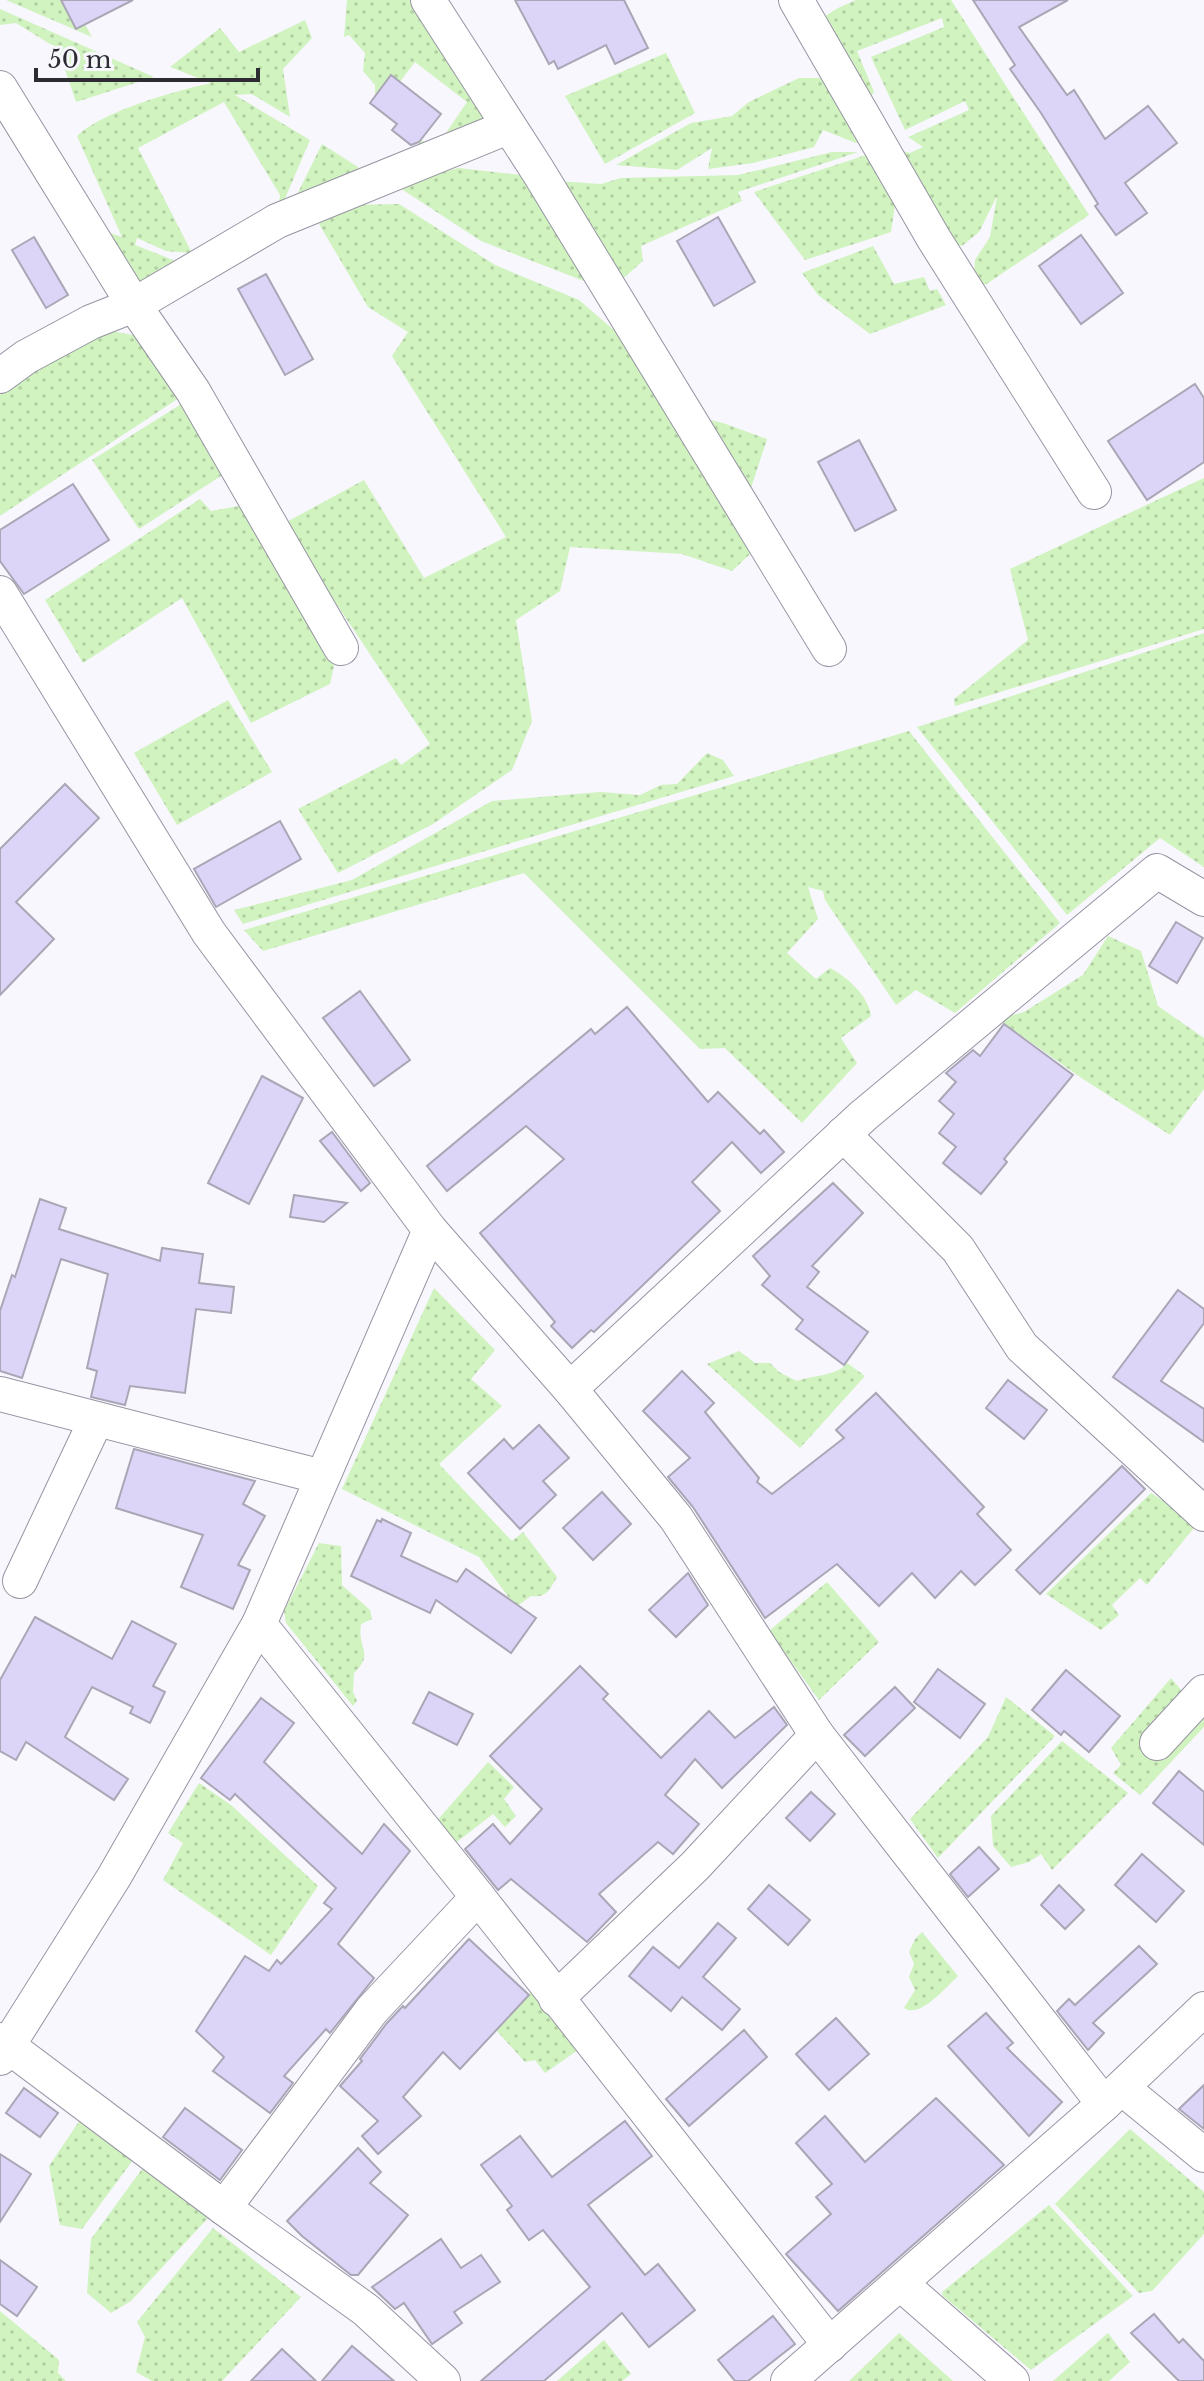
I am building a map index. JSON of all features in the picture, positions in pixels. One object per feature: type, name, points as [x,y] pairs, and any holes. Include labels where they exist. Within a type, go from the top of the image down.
[{"type":"street","points":[[428,0],[538,171],[829,649]]},
{"type":"street","points":[[796,0],[934,239],[1094,492]]},
{"type":"street","points":[[0,88],[134,305],[193,391],[341,648]]},
{"type":"street","points":[[0,376],[26,357],[91,322],[134,305],[277,221],[508,127]]},
{"type":"street","points":[[0,593],[209,933],[430,1230],[570,1389],[676,1518],[817,1735],[1113,2096],[1204,2155]]},
{"type":"street","points":[[570,1389],[843,1134],[1157,871],[1204,899]]},
{"type":"street","points":[[843,1134],[958,1249],[1022,1347],[1204,1514]]},
{"type":"street","points":[[430,1230],[259,1624],[114,1877],[3,2048],[366,2310],[443,2381]]},
{"type":"street","points":[[0,1394],[322,1477]]},
{"type":"street","points":[[20,1581],[96,1420]]},
{"type":"street","points":[[259,1624],[830,2345]]},
{"type":"street","points":[[1157,1743],[1204,1692]]},
{"type":"street","points":[[556,1999],[695,1866],[817,1735]]},
{"type":"street","points":[[224,2208],[372,2010],[478,1897]]},
{"type":"street","points":[[788,2381],[1113,2096],[1204,2009]]},
{"type":"street","points":[[901,2284],[1012,2381]]},
{"type":"green space","points":[[6,0],[72,0],[92,37]]},
{"type":"green space","points":[[347,0],[414,0],[496,125],[425,164],[415,156],[420,139],[435,149],[467,102],[415,62],[389,96],[397,105],[382,112],[375,85],[363,71],[365,53],[349,35],[344,37]]},
{"type":"green space","points":[[856,0],[951,0],[1089,215],[985,285],[974,275],[975,260],[990,237],[997,196],[979,232],[962,246],[949,241],[894,149],[910,153],[923,147],[908,137],[969,110],[965,101],[905,130],[871,57],[944,27],[942,18],[857,51],[874,92],[862,108],[816,22]]},
{"type":"green space","points":[[0,9],[154,77],[76,102],[58,49],[16,23],[0,25]]},
{"type":"green space","points":[[305,20],[312,38],[283,69],[290,117],[252,94],[235,95],[310,140],[277,217],[280,195],[224,102],[138,148],[192,253],[166,251],[137,238],[135,245],[186,265],[132,293],[89,226],[122,237],[77,136],[121,110],[211,83],[170,67],[220,28],[239,52]]},
{"type":"green space","points":[[666,53],[695,113],[605,164],[565,96]]},
{"type":"green space","points":[[799,78],[823,78],[869,140],[856,143],[823,130],[814,147],[753,163],[708,169],[712,148],[677,170],[616,165],[691,123],[732,116],[749,102]]},
{"type":"green space","points":[[322,144],[364,171],[288,213]]},
{"type":"green space","points":[[832,152],[858,152],[738,192],[742,201],[641,246],[643,261],[620,281],[556,181],[601,184],[621,178],[738,175]]},
{"type":"green space","points":[[866,155],[896,198],[891,232],[805,260],[754,192]]},
{"type":"green space","points":[[458,168],[530,176],[594,285],[481,241],[400,188]]},
{"type":"green space","points":[[399,204],[495,265],[579,300],[623,338],[689,415],[767,439],[751,488],[765,540],[732,571],[682,554],[570,547],[560,591],[516,620],[532,721],[512,770],[433,824],[338,873],[298,809],[396,758],[401,765],[430,744],[283,524],[364,480],[424,578],[506,537],[392,356],[408,332],[368,307],[319,224],[349,205]]},
{"type":"green space","points":[[873,246],[894,284],[924,277],[930,291],[937,289],[946,305],[870,334],[818,295],[802,273]]},
{"type":"green space","points":[[102,329],[142,337],[182,396],[0,516],[0,389]]},
{"type":"green space","points":[[183,403],[224,474],[139,529],[92,460]]},
{"type":"green space","points":[[1204,478],[1204,629],[955,706],[954,699],[1028,640],[1010,569]]},
{"type":"green space","points":[[200,499],[211,511],[244,505],[335,661],[330,684],[251,723],[182,598],[83,663],[45,600]]},
{"type":"green space","points":[[1204,633],[1204,867],[1160,838],[1067,915],[917,727]]},
{"type":"green space","points":[[228,700],[272,772],[177,825],[134,753]]},
{"type":"green space","points":[[909,731],[1060,923],[955,1013],[916,990],[896,1005],[825,900],[823,891],[808,887],[818,919],[787,953],[816,979],[830,968],[844,977],[866,1001],[871,1016],[841,1038],[857,1063],[802,1123],[725,1048],[700,1049],[524,873],[263,951],[244,930]]},
{"type":"green space","points":[[707,753],[723,760],[734,776],[243,924],[234,910],[352,880],[492,801],[600,792],[640,795],[661,785],[677,784]]},
{"type":"green space","points":[[1108,936],[1141,951],[1158,1006],[1204,1038],[1204,1089],[1170,1135],[998,1019],[1024,1012],[1083,975]]},
{"type":"green space","points":[[434,1288],[495,1350],[471,1379],[502,1406],[439,1464],[512,1541],[523,1532],[557,1577],[544,1594],[531,1596],[516,1607],[479,1557],[342,1489]]},
{"type":"green space","points":[[739,1351],[755,1363],[770,1363],[779,1372],[797,1381],[831,1373],[847,1363],[865,1376],[800,1448],[707,1364]]},
{"type":"green space","points":[[1151,1493],[1198,1523],[1147,1585],[1140,1578],[1112,1605],[1119,1615],[1101,1630],[1046,1594]]},
{"type":"green space","points":[[319,1543],[341,1546],[342,1585],[370,1610],[372,1619],[361,1624],[364,1656],[354,1673],[353,1692],[357,1701],[353,1706],[286,1623],[284,1611]]},
{"type":"green space","points":[[827,1582],[879,1642],[819,1700],[769,1631]]},
{"type":"green space","points":[[1171,1678],[1204,1717],[1204,1727],[1140,1795],[1113,1773],[1121,1765],[1111,1748]]},
{"type":"green space","points":[[1006,1697],[1055,1736],[938,1858],[910,1819],[988,1737]]},
{"type":"green space","points":[[1062,1741],[1128,1793],[1052,1870],[1041,1854],[1029,1862],[1011,1867],[993,1846],[991,1816]]},
{"type":"green space","points":[[488,1762],[514,1787],[504,1799],[516,1816],[505,1827],[493,1814],[453,1845],[435,1823]]},
{"type":"green space","points":[[199,1783],[231,1805],[318,1886],[271,1955],[163,1880],[183,1843],[168,1833]]},
{"type":"green space","points":[[922,1932],[958,1976],[925,2006],[910,2010],[904,2008],[915,1990],[909,1977],[914,1964],[909,1952]]},
{"type":"green space","points":[[533,1990],[581,2048],[545,2073],[535,2060],[525,2062],[495,2029]]},
{"type":"green space","points":[[82,2117],[136,2156],[82,2229],[60,2225],[49,2166]]},
{"type":"green space","points":[[1130,2129],[1204,2192],[1204,2234],[1152,2291],[1139,2293],[1055,2204]]},
{"type":"green space","points":[[142,2169],[208,2218],[131,2301],[111,2313],[87,2293],[91,2239]]},
{"type":"green space","points":[[1049,2205],[1133,2296],[1031,2370],[942,2292]]},
{"type":"green space","points":[[213,2228],[301,2297],[222,2381],[152,2381],[136,2372],[145,2337],[137,2322]]},
{"type":"green space","points":[[0,2311],[59,2360],[58,2373],[66,2381],[0,2381]]},
{"type":"green space","points":[[899,2333],[953,2381],[849,2381]]},
{"type":"green space","points":[[1108,2333],[1130,2362],[1109,2381],[1053,2381]]},
{"type":"green space","points":[[604,2340],[631,2374],[622,2381],[557,2381]]},
{"type":"building","points":[[61,0],[133,0],[76,29]]},
{"type":"building","points":[[515,0],[624,0],[648,48],[615,64],[606,45],[558,69],[554,61],[549,64]]},
{"type":"building","points":[[973,0],[1068,0],[1019,27],[1067,95],[1074,90],[1105,139],[1148,106],[1177,143],[1125,183],[1147,213],[1116,235],[1095,206],[1098,204],[1041,113],[1010,69],[1015,65]]},
{"type":"building","points":[[391,75],[441,114],[419,142],[411,145],[392,130],[397,124],[370,103]]},
{"type":"building","points":[[718,217],[755,282],[714,306],[677,241]]},
{"type":"building","points":[[1081,235],[1123,293],[1081,324],[1039,266]]},
{"type":"building","points":[[34,237],[68,295],[46,308],[12,250]]},
{"type":"building","points":[[266,274],[313,359],[285,375],[238,289]]},
{"type":"building","points":[[1195,384],[1204,398],[1204,462],[1147,500],[1108,441]]},
{"type":"building","points":[[859,440],[896,510],[855,531],[818,462]]},
{"type":"building","points":[[73,484],[109,540],[24,594],[0,561],[0,530]]},
{"type":"building","points":[[65,784],[99,818],[16,902],[54,939],[0,995],[0,849]]},
{"type":"building","points":[[280,821],[301,859],[216,907],[194,869]]},
{"type":"building","points":[[1176,922],[1203,938],[1177,983],[1149,966]]},
{"type":"building","points":[[360,991],[410,1060],[374,1086],[323,1018]]},
{"type":"building","points":[[627,1007],[708,1102],[718,1092],[760,1134],[764,1130],[784,1152],[761,1173],[732,1142],[692,1182],[720,1211],[594,1332],[591,1330],[572,1348],[551,1326],[555,1322],[480,1233],[564,1159],[526,1126],[447,1191],[427,1166],[591,1029],[595,1034]]},
{"type":"building","points":[[1004,1024],[1073,1075],[1004,1159],[1007,1162],[981,1194],[943,1163],[956,1147],[939,1133],[954,1114],[939,1101],[956,1082],[946,1073],[973,1050],[980,1056]]},
{"type":"building","points":[[262,1076],[303,1098],[249,1204],[208,1183]]},
{"type":"building","points":[[332,1132],[370,1183],[361,1191],[320,1141]]},
{"type":"building","points":[[833,1183],[863,1213],[812,1266],[819,1272],[807,1287],[868,1332],[844,1365],[796,1329],[803,1320],[762,1285],[770,1276],[753,1256]]},
{"type":"building","points":[[294,1195],[347,1203],[324,1222],[290,1217]]},
{"type":"building","points":[[40,1199],[66,1208],[59,1229],[160,1261],[162,1248],[203,1254],[199,1283],[234,1287],[231,1313],[196,1309],[185,1393],[130,1386],[125,1405],[91,1397],[97,1371],[87,1368],[108,1274],[61,1259],[22,1378],[0,1371],[0,1311],[12,1275],[15,1277]]},
{"type":"building","points":[[1178,1290],[1204,1309],[1204,1323],[1161,1381],[1204,1409],[1204,1442],[1113,1377]]},
{"type":"building","points":[[682,1371],[714,1403],[705,1412],[759,1478],[757,1482],[772,1494],[844,1438],[836,1430],[876,1393],[984,1507],[977,1514],[1011,1550],[975,1585],[961,1571],[935,1598],[912,1573],[879,1606],[837,1564],[765,1618],[693,1507],[668,1477],[690,1458],[643,1411]]},
{"type":"building","points":[[1008,1380],[1047,1410],[1024,1439],[986,1408]]},
{"type":"building","points":[[539,1425],[569,1458],[543,1481],[556,1495],[520,1529],[468,1473],[504,1439],[513,1449]]},
{"type":"building","points":[[134,1449],[255,1481],[243,1504],[265,1516],[238,1565],[250,1570],[233,1609],[181,1587],[203,1535],[116,1508]]},
{"type":"building","points":[[1122,1466],[1145,1489],[1040,1594],[1016,1570]]},
{"type":"building","points":[[602,1492],[631,1524],[593,1560],[563,1528]]},
{"type":"building","points":[[382,1519],[411,1533],[401,1556],[457,1582],[466,1569],[536,1618],[511,1653],[436,1600],[430,1613],[351,1576],[377,1520],[381,1522]]},
{"type":"building","points":[[688,1573],[708,1605],[676,1637],[649,1610]]},
{"type":"building","points":[[35,1617],[112,1659],[132,1621],[176,1644],[153,1686],[165,1692],[150,1723],[130,1713],[133,1707],[92,1687],[65,1737],[128,1779],[114,1800],[26,1742],[16,1760],[0,1751],[0,1680]]},
{"type":"building","points":[[580,1666],[608,1694],[603,1699],[661,1758],[709,1711],[735,1738],[774,1707],[787,1725],[722,1788],[695,1759],[665,1795],[699,1824],[673,1854],[658,1842],[599,1894],[616,1912],[587,1942],[511,1879],[498,1890],[465,1849],[493,1824],[510,1844],[542,1809],[490,1756]]},
{"type":"building","points":[[938,1669],[985,1704],[960,1738],[914,1702]]},
{"type":"building","points":[[1066,1670],[1120,1716],[1089,1752],[1064,1731],[1061,1735],[1032,1710]]},
{"type":"building","points":[[895,1687],[915,1708],[865,1756],[844,1735]]},
{"type":"building","points":[[429,1692],[473,1714],[457,1745],[413,1723]]},
{"type":"building","points":[[261,1698],[294,1723],[264,1762],[362,1854],[384,1824],[410,1851],[338,1944],[374,1978],[330,2033],[326,2029],[284,2076],[293,2083],[270,2113],[213,2071],[224,2057],[196,2031],[245,1956],[269,1971],[277,1960],[281,1964],[332,1909],[324,1903],[336,1888],[235,1794],[230,1800],[201,1778]]},
{"type":"building","points":[[1179,1771],[1204,1792],[1204,1845],[1153,1803]]},
{"type":"building","points":[[811,1792],[835,1814],[810,1841],[786,1818]]},
{"type":"building","points":[[979,1847],[999,1869],[968,1897],[950,1874]]},
{"type":"building","points":[[1142,1854],[1184,1891],[1156,1922],[1115,1885]]},
{"type":"building","points":[[769,1885],[810,1920],[788,1945],[748,1909]]},
{"type":"building","points":[[1059,1885],[1084,1910],[1065,1929],[1041,1905]]},
{"type":"building","points":[[718,1923],[736,1938],[703,1977],[740,2009],[722,2030],[682,1997],[671,2011],[629,1976],[653,1947],[679,1968]]},
{"type":"building","points":[[469,1939],[529,1995],[460,2069],[443,2052],[403,2097],[421,2116],[378,2154],[362,2136],[378,2121],[340,2086],[362,2061],[360,2059],[387,2023],[403,2006],[405,2008]]},
{"type":"building","points":[[1139,1946],[1157,1964],[1093,2023],[1104,2033],[1088,2050],[1057,2011],[1069,1999],[1075,2005]]},
{"type":"building","points":[[986,2013],[1013,2043],[1007,2048],[1062,2102],[1029,2136],[948,2046]]},
{"type":"building","points":[[836,2018],[869,2054],[829,2090],[796,2054]]},
{"type":"building","points":[[744,2030],[767,2057],[689,2126],[666,2099]]},
{"type":"building","points":[[1204,2085],[1204,2129],[1179,2109]]},
{"type":"building","points":[[24,2088],[58,2113],[40,2137],[6,2113]]},
{"type":"building","points":[[936,2098],[1004,2165],[838,2311],[786,2254],[831,2214],[816,2197],[832,2184],[796,2143],[825,2116],[865,2162]]},
{"type":"building","points":[[185,2108],[242,2150],[220,2180],[163,2137]]},
{"type":"building","points":[[625,2121],[652,2156],[588,2205],[645,2275],[658,2264],[695,2310],[649,2347],[622,2313],[544,2381],[481,2381],[590,2287],[543,2230],[529,2240],[507,2210],[512,2206],[481,2165],[520,2136],[552,2177]]},
{"type":"building","points":[[358,2148],[381,2172],[370,2183],[408,2215],[358,2275],[351,2275],[287,2221]]},
{"type":"building","points":[[0,2154],[31,2174],[0,2222]]},
{"type":"building","points":[[441,2239],[461,2268],[481,2255],[500,2282],[454,2312],[462,2323],[432,2344],[404,2303],[395,2309],[372,2287]]},
{"type":"building","points":[[0,2260],[37,2287],[17,2316],[0,2304]]},
{"type":"building","points":[[1154,2314],[1179,2343],[1183,2339],[1204,2361],[1204,2381],[1179,2381],[1131,2333]]},
{"type":"building","points":[[773,2316],[795,2344],[748,2381],[735,2381],[718,2360]]},
{"type":"building","points":[[352,2346],[394,2381],[322,2381]]},
{"type":"building","points":[[282,2349],[316,2381],[251,2381]]}]
